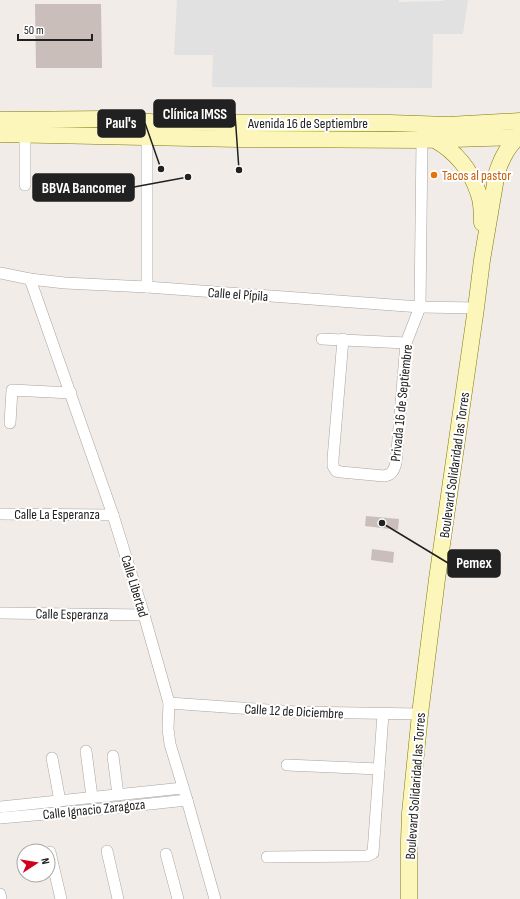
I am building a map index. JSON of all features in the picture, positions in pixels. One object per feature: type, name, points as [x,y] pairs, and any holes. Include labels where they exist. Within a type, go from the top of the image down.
[{"type":"main road","name":"Avenida 16 de Septiembre","points":[[0,120],[106,119],[151,122],[390,123],[448,125],[520,121]]},
{"type":"main road","name":"Avenida 16 de Septiembre","points":[[0,134],[146,138],[428,140],[519,136]]},
{"type":"main road","name":"Boulevard Solidaridad las Torres","points":[[409,899],[410,813],[420,714],[437,579],[482,260],[497,172],[501,160],[510,144],[519,136]]},
{"type":"main road","points":[[428,140],[442,143],[459,158],[470,174],[479,192],[482,216],[482,260]]},
{"type":"street","points":[[26,134],[26,185]]},
{"type":"street","points":[[146,138],[147,287]]},
{"type":"street","points":[[420,307],[428,140]]},
{"type":"street","name":"Calle el Pípila","points":[[0,273],[30,279],[65,283],[147,287],[420,307],[476,308]]},
{"type":"street","name":"Calle Libertad","points":[[30,279],[113,515],[144,615],[169,703],[168,729],[170,744],[215,899]]},
{"type":"street","name":"Privada 16 de Septiembre","points":[[343,340],[333,459],[334,466],[336,471],[341,472],[388,476],[392,473],[396,463],[406,343],[420,307]]},
{"type":"street","points":[[322,339],[406,343]]},
{"type":"street","points":[[10,424],[12,390],[71,393]]},
{"type":"street","name":"Calle La Esperanza","points":[[0,514],[113,515]]},
{"type":"street","name":"Calle Esperanza","points":[[0,613],[144,615]]},
{"type":"street","name":"Calle 12 de Diciembre","points":[[169,703],[297,712],[420,714]]},
{"type":"street","points":[[267,857],[367,856],[373,853],[383,714]]},
{"type":"street","points":[[86,751],[92,797]]},
{"type":"street","points":[[113,756],[118,795]]},
{"type":"street","points":[[52,758],[60,801]]},
{"type":"street","points":[[287,765],[379,769]]},
{"type":"street","name":"Calle Ignacio Zaragoza","points":[[1,810],[92,797],[183,788]]},
{"type":"street","points":[[152,790],[154,803]]},
{"type":"street","name":"Calle Ignacio Zaragoza","points":[[1,810],[102,809],[187,800]]},
{"type":"street","points":[[107,851],[118,899]]},
{"type":"street","points":[[166,854],[178,899]]},
{"type":"street","points":[[56,878],[61,899]]},
{"type":"street","points":[[0,894],[1,899]]},
{"type":"shaded area","points":[[177,0],[399,0],[399,2],[468,0],[463,34],[433,34],[432,88],[212,87],[213,55],[174,55]]},
{"type":"building","points":[[35,4],[101,4],[102,68],[36,68]]},
{"type":"building","points":[[366,516],[399,519],[398,530],[365,526]]},
{"type":"building","points":[[372,549],[394,552],[393,563],[371,560]]},
{"type":"place","name":"Paul's","points":[[161,169]]},
{"type":"place","name":"Clínica IMSS","points":[[239,170]]},
{"type":"place","name":"Tacos al pastor","points":[[434,175]]},
{"type":"place","name":"BBVA Bancomer","points":[[188,177]]},
{"type":"place","name":"Pemex","points":[[382,523]]}]
